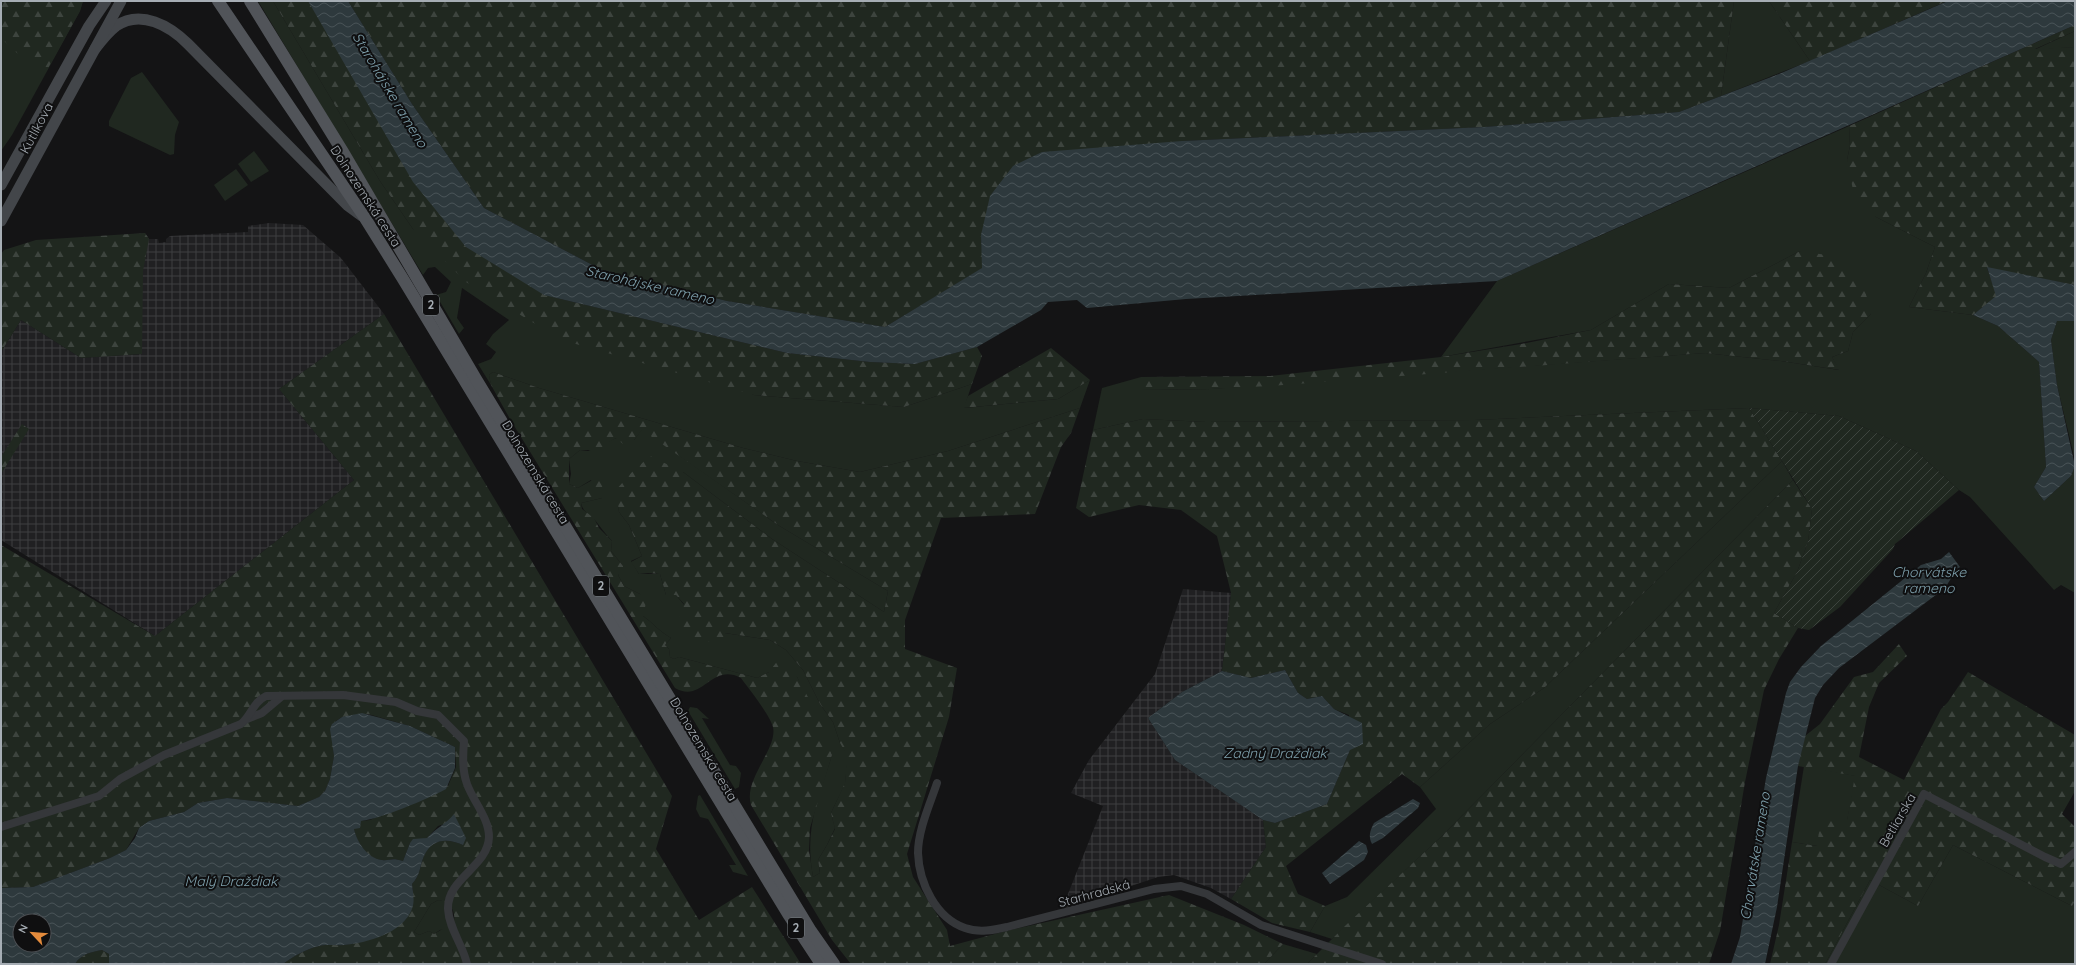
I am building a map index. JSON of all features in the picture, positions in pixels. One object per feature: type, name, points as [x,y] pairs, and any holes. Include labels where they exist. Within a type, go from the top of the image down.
[{"type":"main road","points":[[90,26],[97,1]]},
{"type":"main road","points":[[90,26],[106,1]]},
{"type":"main road","points":[[95,49],[121,1]]},
{"type":"main road","name":"Dolnozemská cesta","points":[[218,1],[365,218],[788,914],[821,964]]},
{"type":"main road","name":"Dolnozemská cesta","points":[[250,1],[343,152],[420,286],[541,484],[614,608],[788,893],[834,964]]},
{"type":"main road","points":[[95,49],[114,28],[126,21],[148,20],[168,27],[192,47],[347,205],[365,218]]},
{"type":"main road","name":"Kutlíkova","points":[[1,185],[90,26]]},
{"type":"main road","name":"Kutlíkova","points":[[1,221],[95,49]]},
{"type":"street","points":[[247,719],[257,700],[266,696],[343,695],[396,702],[417,711],[438,715],[464,741],[463,758],[467,783],[489,828],[489,839],[482,857],[452,891],[448,909],[453,930],[464,953],[467,964]]},
{"type":"street","points":[[1,827],[99,796],[120,779],[164,755],[232,729],[247,719],[262,713],[281,696]]},
{"type":"street","name":"Starhradská","points":[[937,783],[922,832],[918,852],[920,870],[936,907],[951,922],[967,929],[986,931],[1008,928],[1154,888],[1181,886],[1207,894],[1261,925],[1382,964]]},
{"type":"street","name":"Betliarska","points":[[1831,964],[1924,794],[2061,864],[2075,852]]},
{"type":"shaded area","points":[[269,223],[303,225],[341,258],[384,314],[279,389],[354,480],[155,636],[1,540],[1,352],[21,320],[81,358],[142,354],[133,234],[145,233],[149,239],[158,239],[159,243],[166,242],[166,239],[170,236],[248,232],[248,226]]},
{"type":"shaded area","points":[[1183,589],[1231,593],[1222,671],[1182,692],[1148,718],[1175,760],[1263,820],[1266,847],[1231,899],[1211,888],[1174,875],[1158,877],[1062,909],[1103,806],[1071,793],[1089,760],[1155,674]]},
{"type":"green space","points":[[1,1],[83,1],[80,11],[12,135],[1,151]]},
{"type":"green space","points":[[1,1],[83,1],[80,11],[47,70],[17,53],[2,39],[6,37],[6,31],[2,31]]},
{"type":"green space","points":[[258,1],[273,1],[380,181],[413,229],[754,395],[904,407],[972,384],[964,408],[1058,399],[1090,380],[1080,408],[948,451],[860,472],[797,461],[743,448],[539,388],[493,372],[489,375],[491,385],[478,364],[491,359],[496,352],[486,344],[493,334],[509,320],[462,288],[457,318],[464,328],[459,334],[436,295],[446,292],[451,282],[435,267],[428,268],[423,275]]},
{"type":"green space","points":[[273,1],[308,1],[340,53],[544,295],[787,353],[870,362],[915,364],[977,347],[982,356],[972,384],[904,407],[754,395],[562,340],[466,282],[413,229],[380,181]]},
{"type":"green space","points":[[348,1],[1734,1],[1721,96],[1679,112],[1484,127],[1182,141],[981,235],[983,268],[885,327],[727,301],[604,271],[484,208],[412,104]]},
{"type":"green space","points":[[1734,1],[1769,1],[1810,61],[1721,96]]},
{"type":"green space","points":[[1769,1],[1947,1],[1810,61]]},
{"type":"green space","points":[[2075,25],[2075,31],[2035,49],[2075,47],[2075,285],[1987,268],[1997,296],[1973,315],[1909,307],[1926,273],[1935,247],[1876,217],[1854,195],[1847,160],[1850,146],[1849,126]]},
{"type":"green space","points":[[2075,31],[2075,47],[2034,50]]},
{"type":"green space","points":[[142,72],[179,122],[175,135],[174,154],[170,155],[109,126],[109,121],[131,78]]},
{"type":"green space","points":[[1849,126],[1850,146],[1847,160],[1876,217],[1935,247],[1926,273],[1909,307],[1973,315],[1998,326],[2039,362],[2046,467],[2034,487],[2044,501],[2071,476],[2075,466],[2075,593],[2061,585],[2054,590],[1970,497],[1959,490],[1916,451],[1839,416],[1749,408],[1475,420],[1206,422],[1143,419],[1093,430],[1102,388],[1141,377],[1141,390],[1211,389],[1705,353],[1781,361],[1839,370],[1832,357],[1848,351],[1853,332],[1871,314],[1800,251],[1729,288],[1669,284],[1591,330],[1441,357],[1497,281]]},
{"type":"green space","points":[[254,151],[269,171],[251,182],[238,164]]},
{"type":"green space","points":[[236,169],[248,185],[225,201],[214,185]]},
{"type":"green space","points":[[145,233],[149,239],[143,271],[142,354],[81,358],[21,320],[1,352],[1,254],[4,250],[36,240]]},
{"type":"green space","points":[[1800,251],[1833,256],[1865,290],[1871,314],[1853,332],[1848,351],[1832,357],[1840,370],[1781,361],[1705,353],[1269,386],[1211,389],[1140,390],[1141,377],[1269,376],[1441,357],[1521,344],[1591,330],[1669,284],[1729,288]]},
{"type":"green space","points":[[384,314],[672,796],[656,849],[699,920],[752,887],[801,964],[283,964],[300,953],[314,947],[322,945],[350,944],[379,936],[397,927],[404,922],[409,915],[413,896],[412,884],[418,874],[427,850],[435,843],[440,841],[452,841],[463,845],[447,823],[438,826],[427,838],[410,843],[403,861],[396,859],[376,859],[363,849],[357,839],[354,829],[361,821],[370,820],[448,786],[456,767],[455,747],[410,726],[368,714],[342,717],[331,727],[334,756],[330,779],[325,791],[319,797],[298,806],[227,798],[198,803],[184,812],[149,821],[139,828],[126,850],[110,858],[33,887],[1,888],[1,545],[155,636],[354,480],[279,389]],"holes":[[[438,900],[443,901],[450,906],[454,914],[454,923],[452,928],[446,927],[434,934],[429,931],[419,935],[414,932],[431,904]]]},
{"type":"green space","points":[[2057,321],[2075,321],[2075,460],[2057,385],[2051,340]]},
{"type":"green space","points":[[1051,348],[1090,380],[1058,399],[963,408],[968,396]]},
{"type":"green space","points":[[493,372],[539,388],[743,448],[797,461],[860,472],[948,451],[1080,408],[1071,433],[1061,447],[1035,514],[941,518],[905,620],[905,649],[957,668],[949,717],[907,854],[913,877],[947,930],[950,946],[1006,931],[1169,895],[1244,925],[1283,944],[1264,964],[851,964],[832,940],[751,805],[750,795],[752,785],[771,745],[773,736],[773,727],[768,716],[741,678],[731,674],[714,678],[693,691],[685,692],[675,688],[510,419],[491,385],[489,375]],"holes":[[[642,430],[778,525],[888,591],[884,612],[772,539],[683,472],[650,456],[631,473],[616,490],[619,512],[629,525],[642,556],[631,562],[639,574],[660,574],[666,595],[676,595],[684,604],[677,625],[703,644],[712,640],[724,644],[725,633],[770,640],[786,650],[803,670],[820,704],[833,722],[840,743],[847,755],[845,783],[831,813],[835,829],[818,860],[820,873],[813,877],[809,850],[810,828],[832,755],[821,721],[797,677],[779,659],[769,672],[757,678],[679,657],[674,659],[670,657],[669,649],[665,645],[671,638],[643,616],[646,603],[640,594],[624,586],[618,575],[623,571],[623,566],[611,551],[612,541],[599,528],[594,518],[582,509],[581,503],[602,498],[601,489],[606,481],[598,477],[578,488],[569,484],[569,459],[580,450],[604,450],[609,442],[616,438],[623,444],[634,440]]]},
{"type":"green space","points":[[1749,408],[1782,461],[1544,688],[1490,724],[1420,787],[1402,774],[1286,866],[1298,894],[1325,906],[1310,932],[1272,923],[1231,899],[1266,847],[1263,820],[1275,823],[1327,804],[1350,750],[1349,715],[1334,709],[1322,696],[1307,699],[1298,693],[1285,670],[1251,678],[1222,671],[1231,593],[1217,536],[1181,510],[1139,505],[1089,517],[1076,508],[1093,430],[1143,419],[1206,422],[1475,420]]},
{"type":"green space","points":[[1749,408],[1839,416],[1916,451],[1959,490],[1895,544],[1893,549],[1840,607],[1809,630],[1798,628],[1774,613],[1797,572],[1808,542],[1812,509]]},
{"type":"green space","points":[[22,424],[29,429],[1,474],[1,457]]},
{"type":"green space","points":[[642,429],[778,525],[888,591],[884,612],[772,539],[683,472],[618,502],[619,512],[629,525],[642,556],[631,561],[639,574],[660,574],[666,595],[676,595],[712,639],[725,633],[770,640],[786,650],[803,670],[820,704],[833,722],[840,743],[848,755],[845,784],[831,813],[835,828],[818,860],[820,873],[813,877],[810,844],[811,829],[817,800],[832,755],[797,677],[769,672],[757,678],[679,657],[674,659],[670,657],[669,649],[665,645],[671,638],[643,616],[640,594],[624,586],[618,575],[623,566],[611,551],[612,541],[594,519],[584,510],[581,503],[602,498],[591,480],[578,488],[569,484],[571,474],[569,459],[580,450],[588,451],[616,438],[634,440]]},
{"type":"green space","points":[[1782,461],[1793,480],[1442,836],[1332,939],[1310,932],[1325,906],[1347,897],[1436,809],[1420,787],[1490,724],[1544,688]]},
{"type":"green space","points":[[1793,480],[1812,509],[1808,542],[1797,572],[1774,613],[1798,628],[1779,659],[1764,690],[1745,782],[1720,931],[1709,964],[1307,964],[1346,925],[1442,836]]},
{"type":"green space","points":[[1899,644],[1907,656],[1879,683],[1869,707],[1859,757],[1904,780],[1941,709],[1948,702],[1968,672],[2075,735],[2075,791],[2062,814],[2075,827],[2075,901],[2072,906],[1953,845],[1918,906],[1870,880],[1825,964],[1770,964],[1779,925],[1792,842],[1817,846],[1821,817],[1847,820],[1855,776],[1798,766],[1805,736],[1820,724],[1854,677],[1873,672]]},
{"type":"green space","points":[[690,707],[697,708],[709,719],[702,718],[730,765],[736,766],[741,773],[739,787],[735,789],[688,711]]},
{"type":"green space","points":[[1804,766],[1856,776],[1847,821],[1817,846],[1792,842]]},
{"type":"green space","points":[[700,795],[748,876],[733,872],[729,865],[736,865],[708,819],[700,817],[696,809],[698,796]]},
{"type":"green space","points":[[1953,845],[2072,906],[2075,901],[2075,964],[1825,964],[1870,880],[1918,906]]},
{"type":"green space","points":[[438,900],[444,901],[451,905],[454,922],[452,928],[440,930],[434,934],[429,931],[419,935],[414,932],[431,904]]},
{"type":"green space","points":[[1283,944],[1317,954],[1307,964],[1264,964]]},
{"type":"green space","points":[[102,950],[109,954],[109,964],[75,964],[83,956]]},
{"type":"water","name":"Starohájske rameno","points":[[308,1],[348,1],[412,104],[484,208],[604,271],[727,301],[885,327],[982,268],[981,235],[990,196],[1013,166],[1042,152],[1182,141],[1484,127],[1679,112],[1779,74],[1948,1],[2075,1],[2075,25],[1497,281],[1186,299],[1087,308],[1077,300],[1048,302],[1041,310],[977,347],[915,364],[870,362],[787,353],[544,295],[466,247],[413,182]]},
{"type":"water","points":[[1987,267],[2075,285],[2075,321],[2057,321],[2051,340],[2057,385],[2075,466],[2071,476],[2044,501],[2034,487],[2046,467],[2039,362],[1998,326],[1973,315],[1996,296]]},
{"type":"water","name":"Chorvátske rameno","points":[[1949,552],[1960,567],[1945,588],[1839,668],[1823,685],[1815,698],[1798,766],[1777,907],[1765,964],[1731,964],[1740,937],[1766,778],[1786,693],[1790,682],[1801,667],[1821,646],[1921,565],[1941,559]]},
{"type":"water","name":"Zadný Draždiak","points":[[1285,670],[1298,693],[1307,699],[1322,696],[1334,709],[1362,723],[1363,744],[1350,750],[1327,804],[1275,823],[1263,820],[1175,760],[1148,718],[1182,692],[1222,671],[1251,678]]},
{"type":"water","name":"Malý Draždiak","points":[[362,713],[410,726],[455,747],[455,768],[446,789],[404,808],[361,821],[360,828],[354,829],[360,844],[367,853],[377,859],[382,860],[396,859],[403,861],[413,839],[427,838],[454,814],[466,838],[463,845],[452,841],[441,841],[431,846],[427,850],[418,874],[412,884],[414,900],[412,909],[401,924],[393,930],[363,942],[314,947],[300,953],[283,964],[109,964],[109,954],[102,950],[83,956],[75,964],[1,964],[1,888],[33,887],[110,858],[126,850],[135,838],[139,828],[149,821],[184,812],[198,803],[227,798],[298,806],[319,797],[325,791],[330,779],[334,756],[330,729],[332,724],[342,717]]},
{"type":"water","points":[[1413,799],[1420,803],[1418,808],[1383,838],[1372,844],[1370,834],[1374,823]]},
{"type":"water","points":[[1359,841],[1366,845],[1368,852],[1364,860],[1330,884],[1322,873]]}]
